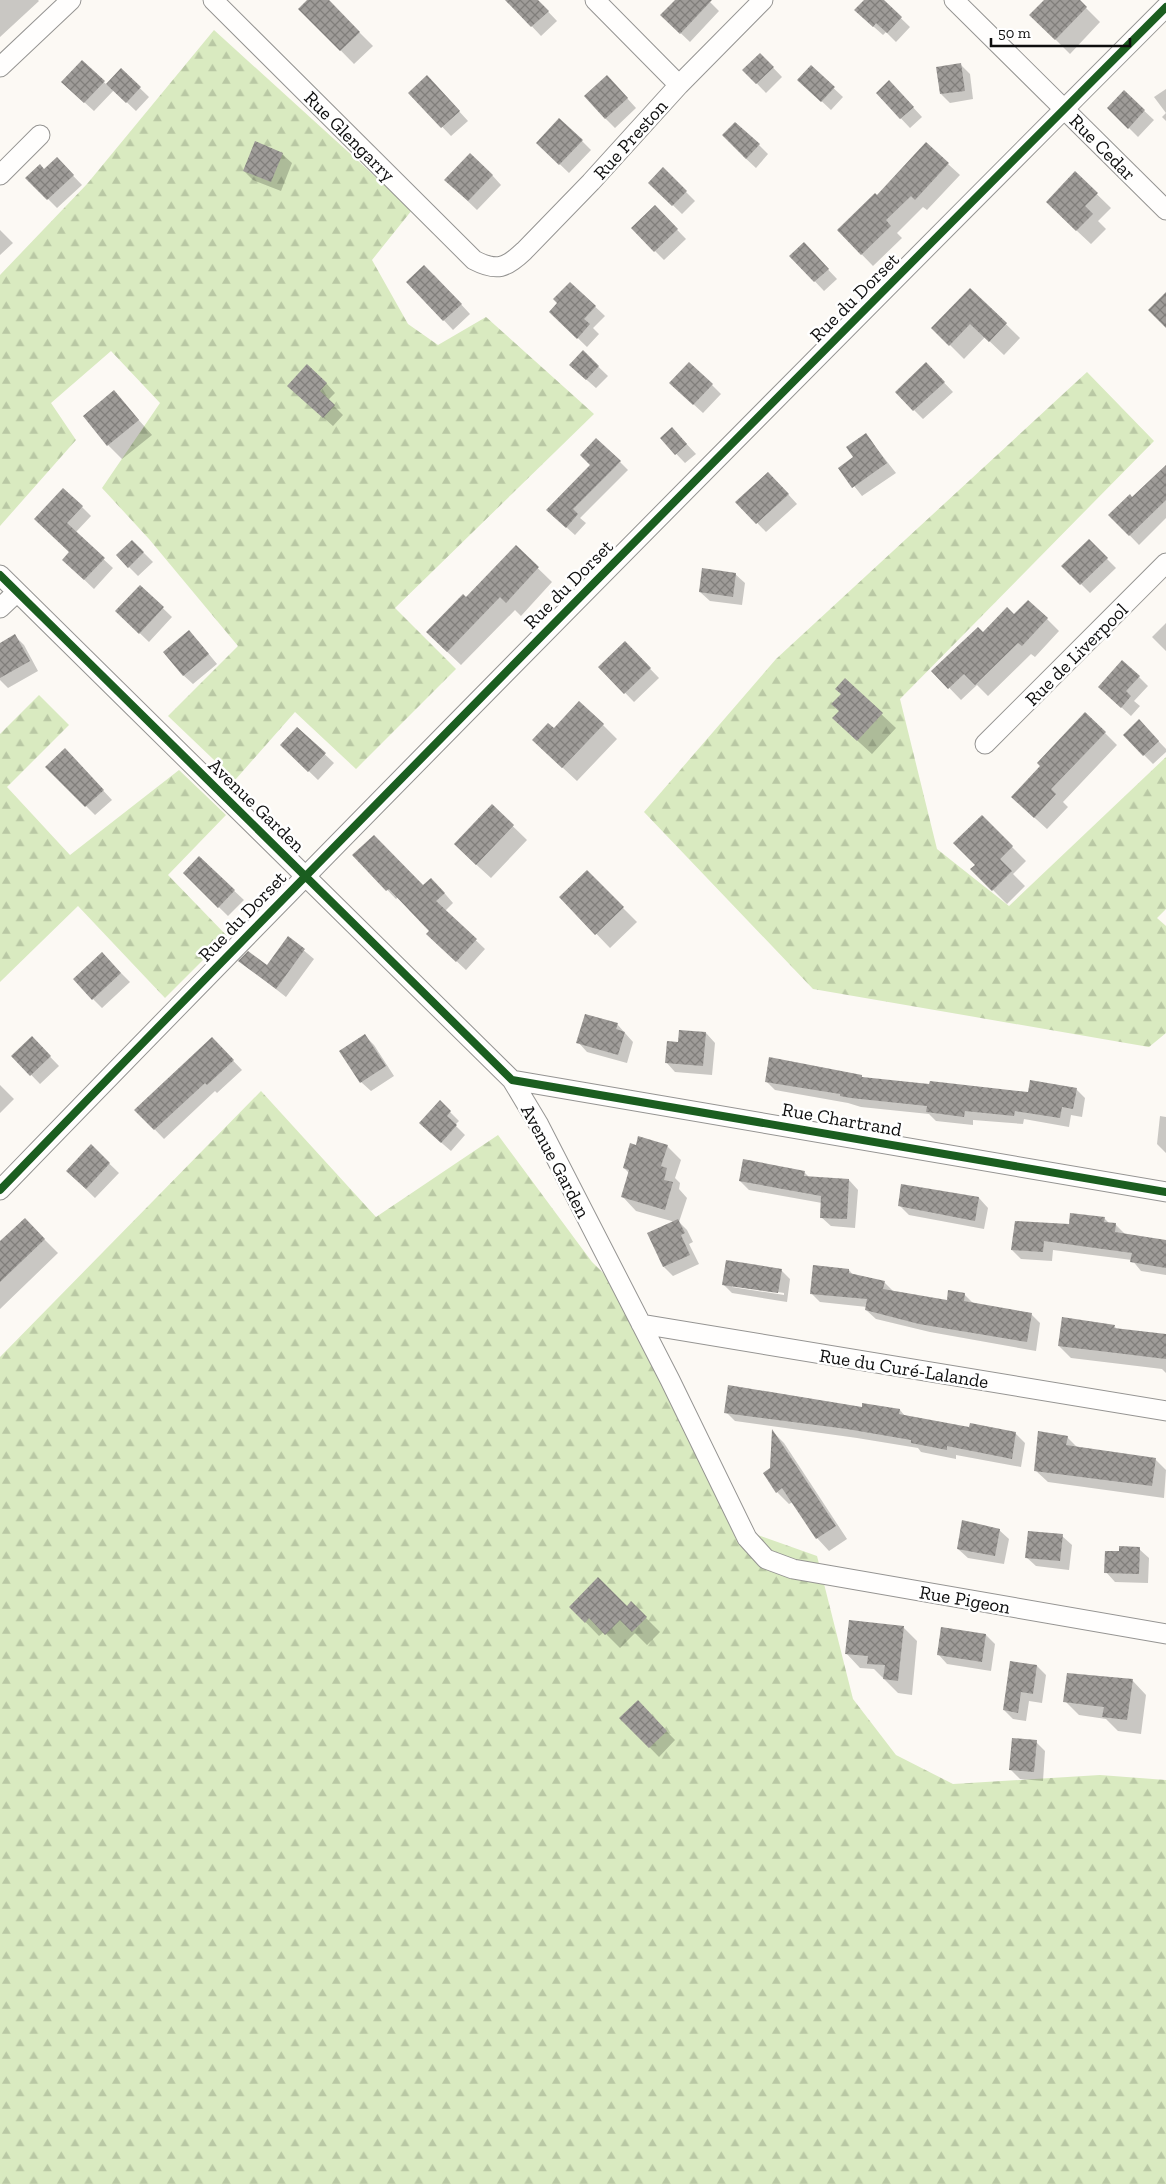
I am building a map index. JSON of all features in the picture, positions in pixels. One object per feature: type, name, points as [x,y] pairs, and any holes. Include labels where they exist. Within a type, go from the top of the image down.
[{"type":"street","points":[[0,66],[71,0]]},
{"type":"street","name":"Rue Glengarry","points":[[213,0],[474,260],[490,268]]},
{"type":"street","points":[[596,0],[679,85]]},
{"type":"street","name":"Rue Preston","points":[[490,268],[502,267],[524,251],[591,182],[679,85],[764,0]]},
{"type":"street","name":"Rue Cedar","points":[[954,0],[1166,210]]},
{"type":"street","name":"Rue du Dorset","points":[[0,1190],[305,875],[701,472],[1166,7]]},
{"type":"street","points":[[0,175],[40,135]]},
{"type":"street","name":"Rue de Liverpool","points":[[985,744],[1166,563]]},
{"type":"street","name":"Avenue Garden","points":[[0,575],[512,1080],[539,1124],[747,1538],[766,1559]]},
{"type":"street","points":[[0,608],[17,592]]},
{"type":"street","name":"Rue Chartrand","points":[[512,1080],[1166,1192]]},
{"type":"street","name":"Rue du Curé-Lalande","points":[[641,1324],[1166,1412]]},
{"type":"street","name":"Rue Pigeon","points":[[766,1559],[793,1569],[1166,1634]]},
{"type":"green space","points":[[214,30],[412,210],[372,260],[408,324],[438,345],[486,317],[594,414],[395,608],[456,669],[356,769],[295,712],[235,780],[168,716],[238,646],[149,539],[102,488],[160,403],[111,351],[51,403],[76,440],[0,526],[0,275],[87,184]]},
{"type":"green space","points":[[1087,372],[1154,441],[900,699],[937,849],[1009,906],[1166,757],[1166,909],[1157,918],[1166,926],[1166,1033],[1149,1047],[813,989],[644,812],[776,659]]},
{"type":"green space","points":[[39,695],[69,725],[7,787],[70,855],[179,770],[226,815],[168,875],[227,936],[165,998],[78,906],[0,982],[0,734]]},
{"type":"green space","points":[[261,1091],[376,1217],[498,1135],[592,1262],[648,1317],[755,1534],[817,1556],[853,1699],[896,1755],[953,1784],[1100,1775],[1166,1780],[1166,2184],[0,2184],[0,1357]]},
{"type":"building","points":[[307,0],[329,0],[360,32],[340,51],[298,9]]},
{"type":"building","points":[[505,0],[538,0],[549,11],[531,27]]},
{"type":"building","points":[[675,0],[712,0],[680,34],[660,15]]},
{"type":"building","points":[[864,0],[884,0],[902,17],[887,33],[876,23],[873,27],[854,10]]},
{"type":"building","points":[[1044,0],[1080,0],[1087,7],[1055,40],[1029,15]]},
{"type":"building","points":[[760,53],[774,67],[756,84],[742,70]]},
{"type":"building","points":[[82,60],[105,81],[84,103],[61,82]]},
{"type":"building","points":[[961,63],[965,91],[940,94],[936,67]]},
{"type":"building","points":[[811,65],[835,87],[821,102],[797,80]]},
{"type":"building","points":[[121,68],[141,87],[126,103],[106,84]]},
{"type":"building","points":[[427,75],[460,111],[441,128],[408,93]]},
{"type":"building","points":[[607,75],[628,98],[605,119],[584,96]]},
{"type":"building","points":[[889,80],[914,107],[900,119],[876,93]]},
{"type":"building","points":[[1124,90],[1145,110],[1128,129],[1107,108]]},
{"type":"building","points":[[559,118],[583,140],[559,165],[536,143]]},
{"type":"building","points":[[735,122],[760,144],[746,159],[722,135]]},
{"type":"building","points":[[255,141],[283,153],[271,182],[243,171]]},
{"type":"building","points":[[926,142],[949,163],[915,200],[911,196],[886,220],[891,226],[861,255],[837,230],[875,193],[877,195]]},
{"type":"building","points":[[470,153],[493,175],[468,201],[444,180]]},
{"type":"building","points":[[57,157],[74,175],[47,200],[25,178],[40,164],[44,169]]},
{"type":"building","points":[[663,167],[687,191],[672,206],[648,183]]},
{"type":"building","points":[[1075,171],[1098,193],[1085,206],[1093,214],[1076,231],[1046,202]]},
{"type":"building","points":[[655,205],[678,229],[654,252],[631,228]]},
{"type":"building","points":[[804,242],[829,269],[814,282],[789,256]]},
{"type":"building","points":[[424,265],[462,304],[443,321],[406,282]]},
{"type":"building","points":[[570,282],[596,306],[584,319],[590,324],[577,339],[549,312],[557,303],[553,299]]},
{"type":"building","points":[[970,288],[1007,323],[989,342],[970,324],[949,346],[931,328]]},
{"type":"building","points":[[1166,292],[1166,328],[1148,310]]},
{"type":"building","points":[[583,350],[599,366],[586,380],[569,365]]},
{"type":"building","points":[[689,362],[713,384],[693,405],[669,383]]},
{"type":"building","points":[[926,362],[945,382],[913,411],[895,392]]},
{"type":"building","points":[[307,364],[327,383],[320,391],[335,405],[323,418],[287,386]]},
{"type":"building","points":[[114,390],[139,420],[107,446],[83,416]]},
{"type":"building","points":[[672,427],[687,444],[675,455],[660,438]]},
{"type":"building","points":[[866,433],[887,463],[852,488],[838,468],[853,457],[846,447]]},
{"type":"building","points":[[596,438],[621,461],[573,509],[578,514],[566,528],[546,510],[590,465],[580,455]]},
{"type":"building","points":[[1166,465],[1166,500],[1129,536],[1108,515],[1130,494],[1132,497]]},
{"type":"building","points":[[768,472],[789,494],[756,524],[735,502]]},
{"type":"building","points":[[63,488],[83,506],[67,523],[105,558],[84,580],[62,560],[69,552],[34,519]]},
{"type":"building","points":[[1089,539],[1108,558],[1080,585],[1061,566]]},
{"type":"building","points":[[132,540],[144,552],[128,568],[116,555]]},
{"type":"building","points":[[516,545],[539,567],[506,603],[500,597],[447,652],[426,632],[463,594],[466,597]]},
{"type":"building","points":[[702,568],[736,573],[733,597],[699,592]]},
{"type":"building","points":[[140,585],[164,607],[139,634],[115,611]]},
{"type":"building","points":[[1028,600],[1048,618],[1022,646],[1018,643],[975,685],[964,674],[948,689],[931,671],[978,627],[983,632],[1007,607],[1014,614]]},
{"type":"building","points":[[189,630],[209,654],[183,676],[163,652]]},
{"type":"building","points":[[15,634],[30,661],[0,678],[0,643]]},
{"type":"building","points":[[625,641],[651,668],[624,694],[598,667]]},
{"type":"building","points":[[1122,660],[1140,676],[1126,691],[1131,696],[1121,708],[1098,687]]},
{"type":"building","points":[[845,678],[883,713],[857,741],[832,718],[839,711],[831,704],[841,694],[835,689]]},
{"type":"building","points":[[579,701],[604,724],[562,768],[532,740],[548,723],[554,728]]},
{"type":"building","points":[[1085,712],[1106,732],[1051,789],[1056,794],[1034,818],[1011,797],[1040,766],[1037,763]]},
{"type":"building","points":[[1139,719],[1159,741],[1143,756],[1123,735]]},
{"type":"building","points":[[297,727],[326,753],[308,772],[280,745]]},
{"type":"building","points":[[65,748],[104,790],[85,807],[45,767]]},
{"type":"building","points":[[492,804],[514,825],[476,865],[454,844]]},
{"type":"building","points":[[982,815],[1013,846],[1000,859],[1012,871],[992,891],[970,869],[975,865],[953,843]]},
{"type":"building","points":[[374,835],[423,885],[431,878],[445,893],[436,901],[477,939],[456,962],[426,934],[429,931],[389,889],[386,891],[352,855]]},
{"type":"building","points":[[199,856],[235,890],[218,908],[183,873]]},
{"type":"building","points":[[587,870],[624,907],[595,935],[559,897]]},
{"type":"building","points":[[288,936],[305,949],[276,989],[238,961],[248,951],[267,965]]},
{"type":"building","points":[[102,952],[121,973],[92,1000],[73,979]]},
{"type":"building","points":[[585,1014],[618,1023],[616,1029],[625,1032],[618,1055],[576,1043]]},
{"type":"building","points":[[679,1030],[706,1032],[703,1066],[665,1063],[667,1041],[678,1042]]},
{"type":"building","points":[[365,1034],[386,1066],[360,1083],[339,1051]]},
{"type":"building","points":[[32,1036],[51,1056],[30,1076],[11,1056]]},
{"type":"building","points":[[212,1037],[234,1060],[207,1085],[205,1083],[154,1130],[134,1110]]},
{"type":"building","points":[[769,1057],[862,1075],[862,1077],[929,1084],[930,1081],[1028,1092],[1030,1080],[1077,1088],[1073,1109],[1062,1107],[1060,1118],[1015,1111],[1014,1116],[965,1111],[964,1117],[926,1112],[927,1106],[851,1098],[840,1096],[840,1094],[765,1082]]},
{"type":"building","points":[[440,1100],[451,1111],[447,1116],[457,1125],[441,1143],[419,1123]]},
{"type":"building","points":[[638,1136],[668,1145],[661,1166],[667,1168],[664,1180],[673,1182],[665,1210],[621,1197],[629,1170],[623,1168],[630,1143],[636,1145]]},
{"type":"building","points":[[91,1144],[110,1163],[86,1189],[66,1171]]},
{"type":"building","points":[[743,1159],[805,1171],[804,1176],[849,1179],[847,1219],[820,1218],[821,1196],[739,1181]]},
{"type":"building","points":[[901,1184],[979,1197],[975,1221],[898,1206]]},
{"type":"building","points":[[1070,1213],[1105,1217],[1104,1222],[1116,1223],[1115,1232],[1166,1240],[1166,1268],[1130,1262],[1132,1253],[1044,1241],[1043,1252],[1011,1250],[1015,1221],[1069,1224]]},
{"type":"building","points":[[25,1218],[45,1239],[0,1282],[0,1241]]},
{"type":"building","points":[[678,1219],[685,1233],[681,1235],[690,1255],[663,1267],[647,1233]]},
{"type":"building","points":[[726,1260],[782,1269],[778,1293],[722,1285]]},
{"type":"building","points":[[813,1265],[849,1269],[849,1273],[885,1281],[883,1289],[947,1300],[948,1290],[965,1293],[964,1301],[1032,1313],[1027,1342],[919,1324],[865,1310],[867,1299],[810,1294]]},
{"type":"building","points":[[1062,1317],[1115,1325],[1114,1328],[1166,1334],[1166,1359],[1058,1346]]},
{"type":"building","points":[[728,1385],[862,1407],[862,1403],[900,1409],[899,1414],[969,1427],[970,1423],[1016,1432],[1012,1459],[947,1446],[947,1450],[911,1443],[911,1440],[847,1429],[724,1413]]},
{"type":"building","points":[[772,1429],[836,1526],[816,1539],[782,1488],[776,1493],[763,1473],[770,1468]]},
{"type":"building","points":[[1038,1431],[1068,1436],[1066,1445],[1156,1458],[1152,1486],[1034,1471]]},
{"type":"building","points":[[962,1520],[1000,1529],[995,1556],[957,1549]]},
{"type":"building","points":[[1028,1531],[1063,1534],[1060,1561],[1025,1558]]},
{"type":"building","points":[[1119,1546],[1140,1547],[1139,1574],[1104,1573],[1105,1551],[1119,1551]]},
{"type":"building","points":[[598,1577],[627,1606],[631,1601],[647,1617],[632,1632],[620,1620],[605,1635],[589,1618],[585,1623],[569,1607]]},
{"type":"building","points":[[849,1620],[904,1626],[898,1681],[883,1679],[885,1665],[867,1664],[868,1656],[845,1654]]},
{"type":"building","points":[[941,1627],[986,1634],[982,1662],[937,1655]]},
{"type":"building","points":[[1010,1661],[1037,1665],[1033,1694],[1021,1692],[1018,1713],[1003,1710]]},
{"type":"building","points":[[1067,1673],[1133,1679],[1127,1720],[1102,1717],[1104,1707],[1063,1702]]},
{"type":"building","points":[[638,1700],[667,1731],[649,1748],[619,1718]]},
{"type":"building","points":[[1012,1738],[1037,1740],[1034,1772],[1009,1770]]},
{"type":"cycle path","points":[[0,1190],[581,596],[1166,7]]},
{"type":"cycle path","points":[[0,575],[512,1080],[1166,1192]]}]
